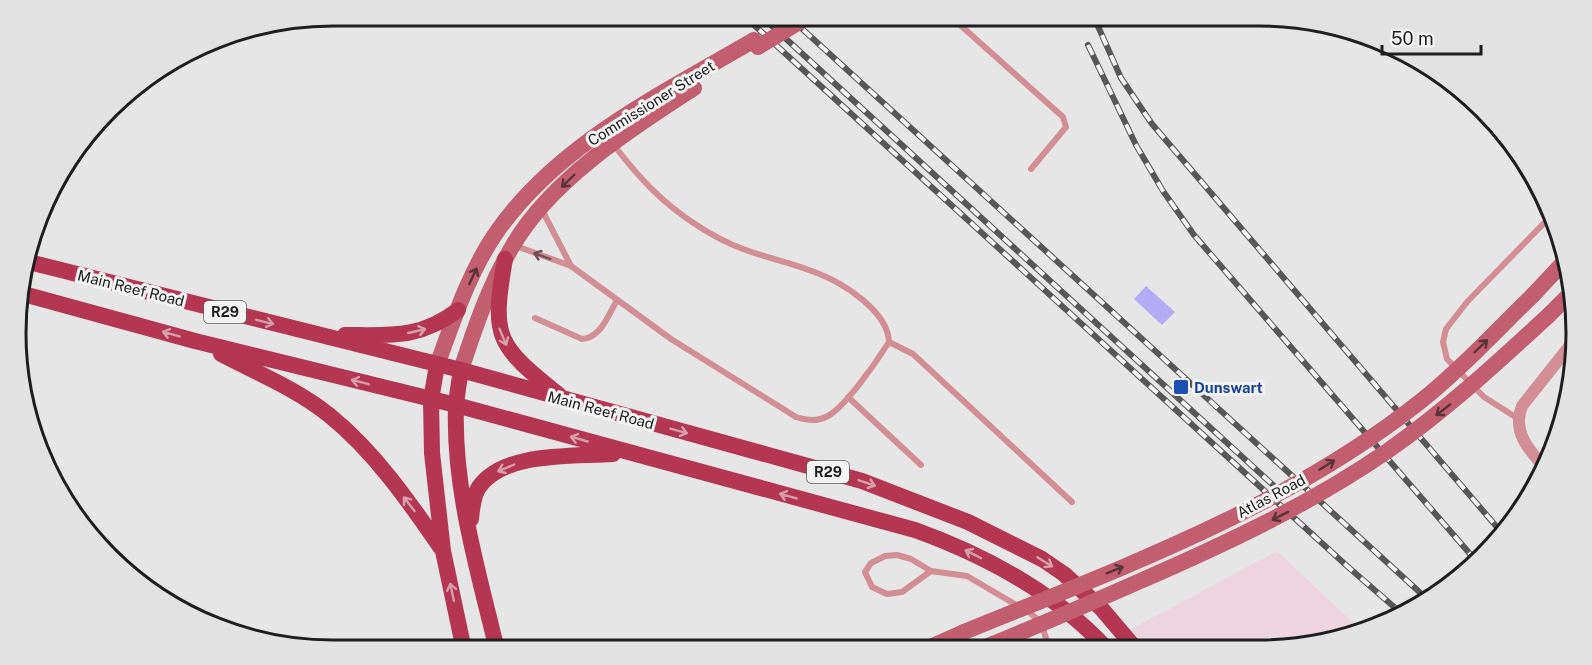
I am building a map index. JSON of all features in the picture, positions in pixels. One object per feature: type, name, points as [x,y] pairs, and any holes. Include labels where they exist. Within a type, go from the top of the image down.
[{"type":"main road","name":"Commissioner Street","points":[[756,44],[780,26]]},
{"type":"main road","name":"Commissioner Street","points":[[462,640],[443,551],[432,453],[431,400],[437,365],[481,259],[505,221],[554,169],[756,44],[790,26]]},
{"type":"main road","name":"Commissioner Street","points":[[495,640],[470,535],[458,461],[456,405],[461,370],[487,295],[509,252],[541,208],[608,137]]},
{"type":"main road","points":[[509,252],[498,310],[499,328],[508,349],[525,367],[565,400]]},
{"type":"main road","name":"Main Reef Road","points":[[33,263],[461,370],[862,481],[968,522],[1034,555],[1064,574],[1101,608],[1128,640]]},
{"type":"main road","name":"Atlas Road","points":[[947,640],[1198,534],[1259,504],[1317,471],[1375,434],[1436,388],[1559,267]]},
{"type":"main road","name":"R29","points":[[28,295],[195,341],[456,405],[915,530],[956,545],[1028,583],[1061,605],[1099,640]]},
{"type":"main road","name":"Atlas Road","points":[[1002,640],[1200,555],[1286,513],[1346,478],[1413,433],[1469,389],[1565,299]]},
{"type":"main road","points":[[317,335],[415,333],[444,321],[458,310]]},
{"type":"main road","points":[[195,341],[287,388],[329,415],[370,455],[443,551]]},
{"type":"main road","points":[[470,535],[473,502],[479,487],[500,470],[537,459],[626,453]]},
{"type":"street","points":[[1538,460],[1522,436],[1517,418],[1522,406],[1566,351]]},
{"type":"lane","points":[[961,26],[1062,117],[1066,127],[1031,170]]},
{"type":"lane","points":[[509,252],[571,266],[671,339],[796,417],[812,421],[828,416],[835,412],[860,384],[889,342],[889,334],[883,320],[846,288],[816,272],[741,248],[697,226],[654,193],[608,137]]},
{"type":"lane","points":[[541,208],[571,266]]},
{"type":"lane","points":[[1517,418],[1477,390],[1447,359],[1443,342],[1446,329],[1467,302],[1545,222]]},
{"type":"lane","points":[[535,318],[582,339],[587,339],[599,331],[617,300]]},
{"type":"lane","points":[[889,342],[913,354],[1072,502]]},
{"type":"lane","points":[[848,397],[921,465]]},
{"type":"lane","points":[[931,571],[902,592],[887,594],[872,587],[865,572],[871,563],[885,556],[897,555],[911,559],[931,571],[967,576],[1030,613],[1041,622],[1047,640]]},
{"type":"shaded area","points":[[1277,551],[1355,624],[1319,634],[1280,639],[1111,640]]},
{"type":"building","points":[[1146,286],[1175,312],[1162,325],[1134,299]]},
{"type":"railway","points":[[755,26],[1395,608]]},
{"type":"railway","points":[[772,26],[1273,485]]},
{"type":"railway","points":[[799,26],[1421,593]]},
{"type":"railway","points":[[1098,26],[1121,78],[1152,124],[1497,527]]},
{"type":"railway","points":[[1088,45],[1136,145],[1163,191],[1194,235],[1471,555]]},
{"type":"place","name":"Dunswart","points":[[1181,387]]}]
